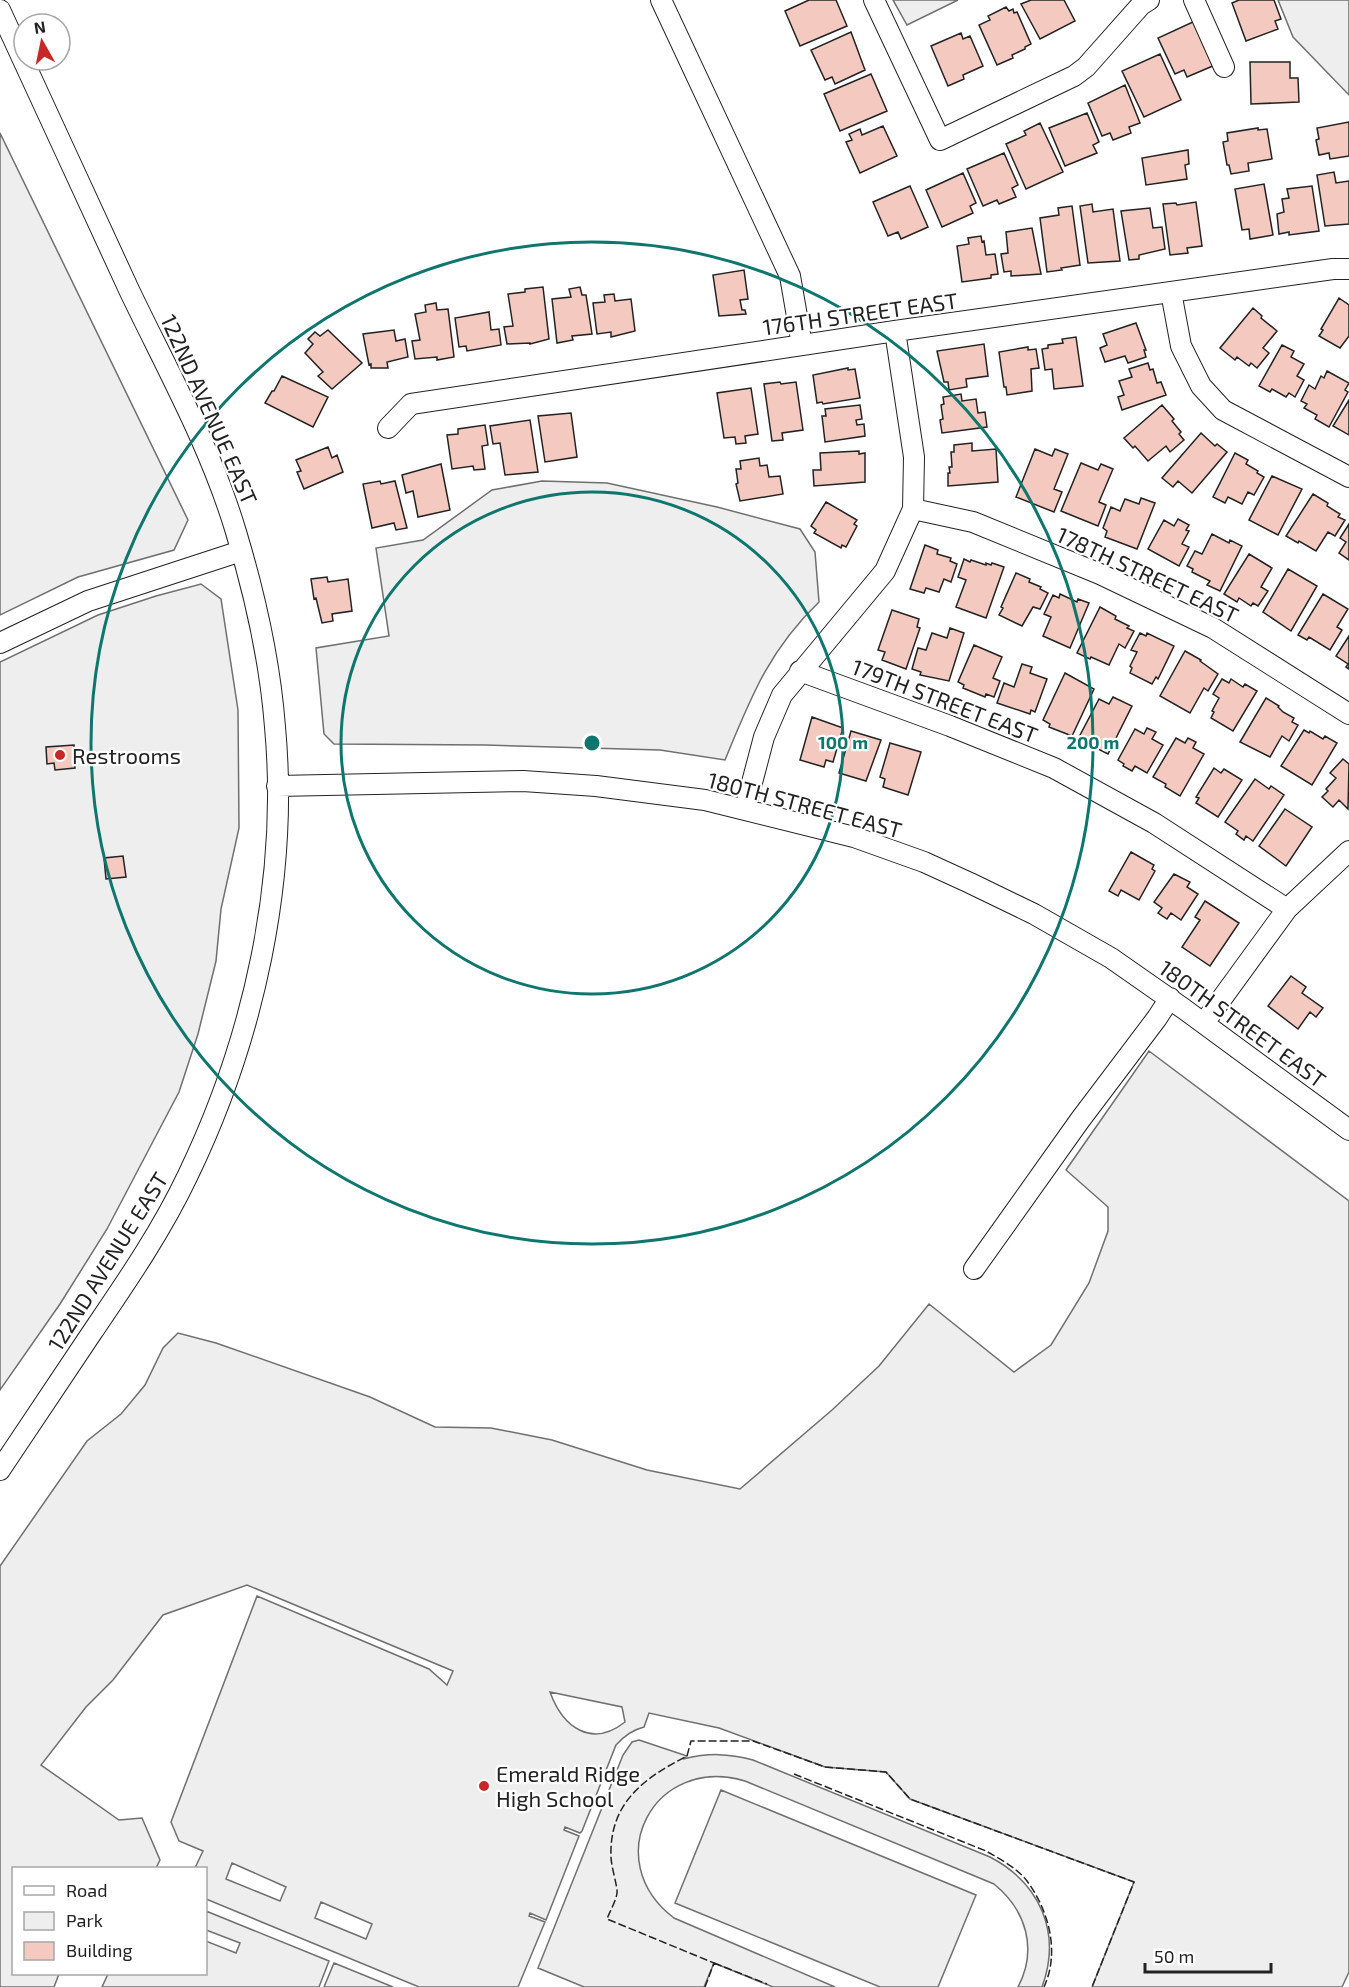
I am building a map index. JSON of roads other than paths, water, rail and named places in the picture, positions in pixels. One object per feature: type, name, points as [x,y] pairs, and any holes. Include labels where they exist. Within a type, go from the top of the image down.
[{"type":"street","points":[[661,0],[790,276],[802,345]]},
{"type":"street","points":[[874,0],[940,140],[1074,76],[1086,67],[1141,5],[1149,0]]},
{"type":"street","points":[[1194,0],[1224,67]]},
{"type":"street","name":"122ND AVENUE EAST","points":[[0,10],[130,292],[195,425],[222,491],[250,583],[270,685],[275,728],[277,786],[274,866],[261,958],[241,1040],[217,1108],[187,1177],[135,1269],[0,1470]]},
{"type":"street","name":"176TH STREET EAST","points":[[388,428],[411,404],[895,331],[1333,269],[1349,269]]},
{"type":"street","points":[[1172,292],[1181,346],[1201,386],[1223,410],[1349,477]]},
{"type":"street","points":[[746,809],[764,737],[782,695],[885,571],[913,509],[914,457],[895,331]]},
{"type":"street","name":"178TH STREET EAST","points":[[913,509],[973,522],[1100,574],[1213,628],[1349,714]]},
{"type":"street","points":[[0,643],[88,601],[242,551]]},
{"type":"street","name":"179TH STREET EAST","points":[[800,671],[950,726],[1054,768],[1154,823],[1287,909]]},
{"type":"street","name":"180TH STREET EAST","points":[[277,786],[523,781],[596,786],[674,795],[746,809],[854,837],[933,866],[1034,914],[1111,958],[1170,998],[1349,1130]]},
{"type":"street","points":[[1204,1023],[1287,909],[1349,851]]},
{"type":"street","points":[[974,1269],[1170,998]]},
{"type":"place","name":"Restrooms","points":[[60,755]]},
{"type":"place","name":"Emerald Ridge High School","points":[[484,1786]]}]
